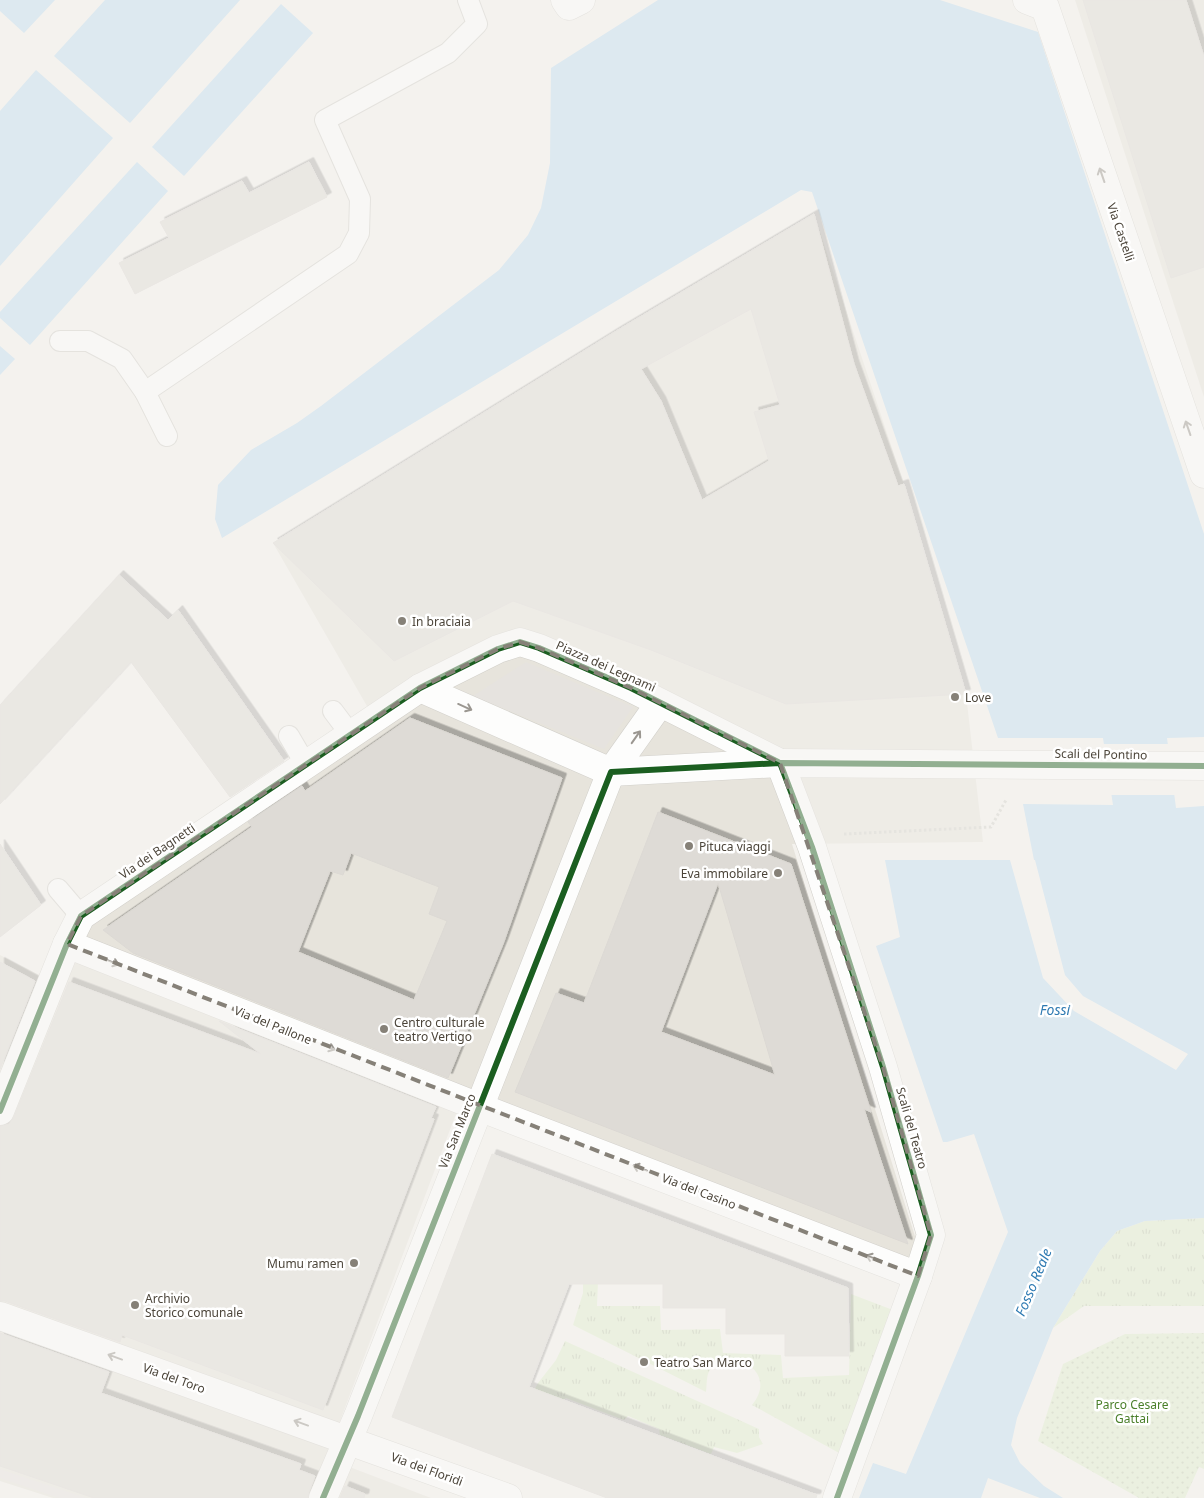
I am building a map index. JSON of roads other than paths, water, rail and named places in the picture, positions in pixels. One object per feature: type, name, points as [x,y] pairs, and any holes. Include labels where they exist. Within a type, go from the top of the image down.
[{"type":"street","name":"Via Castelli","points":[[1038,2],[1204,474]]},
{"type":"street","name":"Piazza dei Legnami","points":[[420,688],[498,649],[520,642],[539,648],[622,684],[780,763]]},
{"type":"street","name":"Piazza dei Legnami","points":[[420,688],[611,772],[780,763],[998,764]]},
{"type":"street","name":"Via dei Bagnetti","points":[[0,1111],[67,944],[81,916],[420,688]]},
{"type":"street","name":"Piazza dei Legnami","points":[[611,772],[660,703]]},
{"type":"street","name":"Scali del Teatro","points":[[780,763],[812,847],[883,1067],[931,1235],[918,1276],[837,1498]]},
{"type":"street","name":"Scali del Pontino","points":[[998,764],[1204,766]]},
{"type":"street","name":"Via San Marco","points":[[323,1498],[611,772]]},
{"type":"street","name":"Via del Pallone","points":[[67,944],[479,1107]]},
{"type":"street","name":"Via del Casino","points":[[479,1107],[918,1276]]},
{"type":"street","name":"Via del Toro","points":[[0,1316],[347,1440]]},
{"type":"street","name":"Via dei Floridi","points":[[347,1440],[508,1498]]},
{"type":"lane","points":[[146,392],[348,254],[359,233],[360,199],[325,120],[448,53],[477,24],[468,0]]},
{"type":"lane","points":[[60,340],[88,341],[122,359],[146,392],[167,436]]},
{"type":"lane","points":[[333,711],[351,735]]},
{"type":"lane","points":[[289,736],[306,765]]},
{"type":"lane","points":[[58,889],[81,916]]},
{"type":"water","points":[[0,0],[55,0],[24,33],[0,11]]},
{"type":"water","points":[[105,0],[240,0],[130,123],[54,56]]},
{"type":"water","name":"Fossi","points":[[658,0],[940,0],[1038,32],[1204,534],[1204,737],[1167,738],[1176,808],[1204,806],[1204,1218],[1145,1221],[1117,1231],[1100,1251],[1053,1328],[1017,1418],[1011,1445],[1020,1463],[1044,1486],[1063,1498],[859,1498],[873,1463],[906,1474],[1008,1232],[974,1134],[943,1142],[876,946],[900,937],[885,860],[1034,860],[1023,804],[1113,805],[1103,738],[998,738],[812,192],[801,190],[222,538],[215,519],[218,485],[251,450],[297,423],[321,406],[499,270],[528,235],[541,208],[550,163],[551,68]]},
{"type":"water","points":[[281,4],[313,33],[184,176],[152,147]]},
{"type":"water","points":[[36,70],[113,138],[0,266],[0,111]]},
{"type":"water","points":[[137,162],[168,191],[30,345],[0,318],[0,312]]},
{"type":"water","points":[[0,346],[15,359],[0,375]]},
{"type":"place","name":"In braciaia","points":[[402,621]]},
{"type":"place","name":"Love","points":[[955,697]]},
{"type":"place","name":"Pituca viaggi","points":[[689,846]]},
{"type":"place","name":"Eva immobilare","points":[[778,873]]},
{"type":"place","name":"Centro culturale teatro Vertigo","points":[[384,1029]]},
{"type":"place","name":"Mumu ramen","points":[[354,1263]]},
{"type":"place","name":"Archivio Storico comunale","points":[[135,1305]]},
{"type":"place","name":"Teatro San Marco","points":[[644,1362]]},
{"type":"water label","name":"Fosso Reale","points":[[1033,1282]]},
{"type":"park label","name":"Parco Cesare Gattai","points":[[1132,1411]]}]
